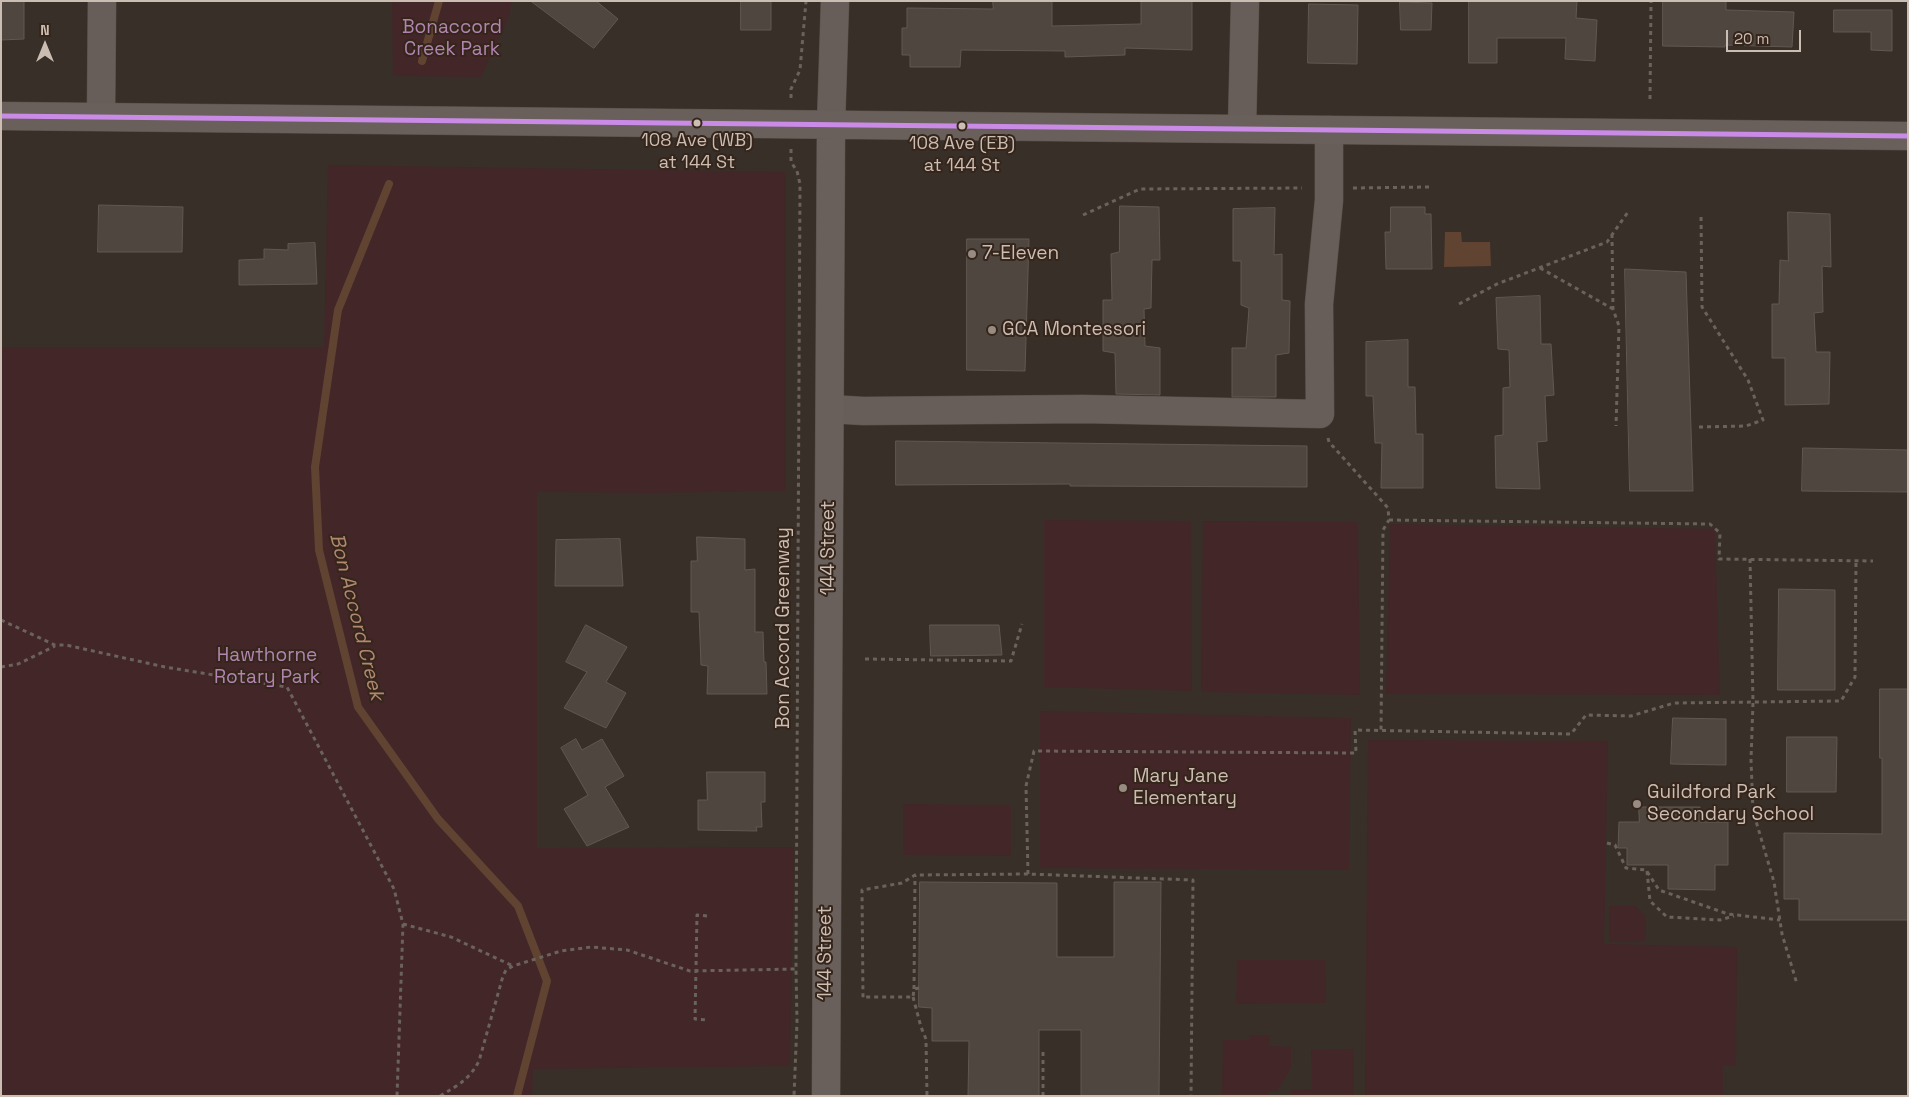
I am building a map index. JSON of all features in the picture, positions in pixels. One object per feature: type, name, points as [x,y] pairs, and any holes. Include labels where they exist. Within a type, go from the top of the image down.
[{"type":"main road","points":[[1,116],[101,115],[831,125],[1908,136]]},
{"type":"main road","name":"144 Street","points":[[826,1096],[831,125]]},
{"type":"street","points":[[101,115],[102,1]]},
{"type":"street","name":"144 Street","points":[[831,125],[835,1]]},
{"type":"street","points":[[1242,128],[1245,1]]},
{"type":"street","points":[[830,408],[864,412],[1083,408],[1320,414],[1319,304],[1329,188],[1328,130]]},
{"type":"path","points":[[791,89],[800,70],[806,1]]},
{"type":"path","points":[[1650,99],[1651,1]]},
{"type":"path","name":"Bon Accord Greenway","points":[[791,162],[800,177],[797,1022],[794,1096]]},
{"type":"path","points":[[1084,215],[1140,189],[1429,187]]},
{"type":"path","points":[[1459,304],[1497,284],[1607,242],[1628,212]]},
{"type":"path","points":[[1699,427],[1746,426],[1763,420],[1748,380],[1702,307],[1701,213]]},
{"type":"path","points":[[1612,233],[1613,309],[1619,326],[1616,426]]},
{"type":"path","points":[[1540,268],[1613,309]]},
{"type":"path","points":[[1320,414],[1328,442],[1388,508],[1389,520],[1382,530],[1381,731]]},
{"type":"path","points":[[1389,520],[1710,524],[1720,534],[1719,559],[1873,560]]},
{"type":"path","points":[[1750,559],[1753,811],[1774,882],[1780,920],[1797,984]]},
{"type":"path","points":[[1028,874],[1026,786],[1034,751],[1356,753],[1355,730],[1571,734],[1586,715],[1631,716],[1674,702],[1841,701],[1855,677],[1856,560]]},
{"type":"path","points":[[1,620],[55,646]]},
{"type":"path","points":[[865,659],[1011,661],[1022,624]]},
{"type":"path","points":[[1,667],[18,664],[55,646],[66,645],[165,667],[287,687],[394,889],[403,924],[397,1096]]},
{"type":"path","points":[[1607,843],[1614,845],[1626,868],[1646,870]]},
{"type":"path","points":[[1646,870],[1659,890],[1728,914],[1780,920]]},
{"type":"path","points":[[1646,870],[1650,901],[1668,917],[1720,920],[1738,915]]},
{"type":"path","points":[[927,1096],[926,1039],[920,1027],[913,997],[915,875],[1028,874],[1193,880],[1191,1096]]},
{"type":"path","name":"144 Street","points":[[913,997],[867,996],[864,998],[862,890],[902,883],[915,875]]},
{"type":"path","points":[[707,916],[697,915],[695,1020],[708,1020]]},
{"type":"path","points":[[403,924],[451,937],[512,966]]},
{"type":"path","points":[[440,1096],[467,1079],[474,1071],[479,1061],[503,976],[506,970],[512,966],[561,951],[591,947],[627,950],[690,971],[796,969]]},
{"type":"path","points":[[914,989],[920,988]]},
{"type":"path","points":[[1043,1050],[1043,1096]]},
{"type":"green space","name":"Bonaccord Creek Park","points":[[392,1],[512,1],[508,20],[481,77],[393,76]]},
{"type":"green space","name":"Hawthorne Rotary Park","points":[[328,165],[786,172],[786,491],[537,492],[537,848],[792,847],[794,849],[790,1066],[533,1069],[532,1096],[1,1096],[1,347],[324,347]]},
{"type":"green space","points":[[1044,520],[1191,521],[1192,691],[1044,687]]},
{"type":"green space","points":[[1203,521],[1358,522],[1360,695],[1201,692]]},
{"type":"green space","points":[[1390,524],[1715,529],[1720,695],[1386,694]]},
{"type":"green space","points":[[1040,711],[1351,718],[1349,870],[1040,868]]},
{"type":"green space","points":[[1368,740],[1608,741],[1604,944],[1737,947],[1736,1066],[1723,1066],[1723,1096],[1365,1096]]},
{"type":"green space","points":[[903,804],[1011,805],[1011,856],[903,855]]},
{"type":"green space","points":[[1609,906],[1636,906],[1646,917],[1646,941],[1609,942]]},
{"type":"green space","points":[[1237,960],[1325,960],[1326,1003],[1236,1004]]},
{"type":"green space","points":[[1249,1035],[1270,1035],[1270,1046],[1291,1047],[1291,1067],[1277,1092],[1268,1092],[1267,1096],[1222,1096],[1223,1040],[1249,1040]]},
{"type":"green space","points":[[1354,1049],[1354,1096],[1291,1096],[1291,1090],[1312,1089],[1311,1050]]},
{"type":"shaded area","points":[[1445,232],[1461,232],[1462,242],[1490,242],[1491,266],[1444,267]]},
{"type":"building","points":[[1,1],[24,1],[24,39],[1,40]]},
{"type":"building","points":[[531,1],[596,1],[618,19],[594,48]]},
{"type":"building","points":[[741,1],[771,1],[771,30],[741,30]]},
{"type":"building","points":[[993,1],[1052,1],[1052,26],[1141,24],[1141,1],[1192,1],[1192,50],[1125,48],[1125,55],[1065,57],[1065,51],[961,50],[960,67],[910,67],[910,55],[902,55],[902,28],[907,28],[907,8],[993,9]]},
{"type":"building","points":[[1469,1],[1577,1],[1576,18],[1597,20],[1595,61],[1565,59],[1566,38],[1497,38],[1497,63],[1469,63]]},
{"type":"building","points":[[1663,1],[1726,1],[1726,10],[1794,12],[1792,47],[1663,46]]},
{"type":"building","points":[[1400,2],[1432,3],[1431,30],[1401,30]]},
{"type":"building","points":[[1309,4],[1358,5],[1357,64],[1308,63]]},
{"type":"building","points":[[1834,10],[1892,10],[1892,51],[1871,50],[1871,32],[1834,32]]},
{"type":"building","points":[[99,205],[183,207],[182,252],[98,252]]},
{"type":"building","points":[[1120,206],[1159,207],[1160,260],[1152,260],[1151,308],[1144,309],[1145,346],[1160,348],[1160,395],[1116,394],[1115,353],[1103,351],[1103,300],[1112,300],[1111,254],[1119,252]]},
{"type":"building","points":[[1391,207],[1425,207],[1425,214],[1431,214],[1432,269],[1386,269],[1385,232],[1390,232]]},
{"type":"building","points":[[1275,208],[1274,255],[1282,254],[1282,300],[1290,301],[1289,353],[1276,355],[1276,397],[1232,397],[1232,348],[1246,348],[1249,308],[1241,305],[1241,261],[1233,261],[1233,209]]},
{"type":"building","points":[[1788,212],[1830,214],[1831,267],[1822,266],[1823,312],[1814,313],[1816,352],[1830,352],[1829,404],[1785,405],[1785,358],[1772,358],[1772,304],[1779,304],[1780,260],[1788,261]]},
{"type":"building","points":[[967,239],[1029,239],[1025,371],[967,370]]},
{"type":"building","points":[[315,243],[317,284],[239,285],[239,260],[264,259],[264,249],[288,250],[288,244]]},
{"type":"building","points":[[1625,269],[1686,272],[1693,491],[1630,491]]},
{"type":"building","points":[[1540,296],[1541,344],[1551,344],[1554,395],[1545,396],[1547,441],[1537,442],[1540,489],[1496,488],[1495,436],[1503,435],[1503,388],[1510,387],[1509,350],[1498,349],[1496,298]]},
{"type":"building","points":[[1408,340],[1408,387],[1415,387],[1416,434],[1423,434],[1423,488],[1381,488],[1382,443],[1375,443],[1373,396],[1366,396],[1366,342]]},
{"type":"building","points":[[896,441],[1307,446],[1307,487],[1070,486],[1070,484],[896,485]]},
{"type":"building","points":[[1803,448],[1908,450],[1908,492],[1802,491]]},
{"type":"building","points":[[697,537],[745,539],[745,570],[755,569],[755,632],[763,632],[767,694],[707,694],[708,666],[701,665],[699,612],[691,612],[691,561],[697,561]]},
{"type":"building","points":[[620,539],[623,586],[555,586],[556,540]]},
{"type":"building","points":[[1779,589],[1835,590],[1835,690],[1778,690]]},
{"type":"building","points":[[586,625],[627,647],[606,682],[626,693],[606,728],[564,708],[587,672],[566,662]]},
{"type":"building","points":[[930,625],[999,625],[1002,655],[931,656]]},
{"type":"building","points":[[1880,689],[1908,689],[1908,920],[1799,920],[1799,899],[1784,899],[1784,833],[1882,834]]},
{"type":"building","points":[[1673,718],[1726,719],[1726,765],[1671,764]]},
{"type":"building","points":[[1787,737],[1837,737],[1836,792],[1787,792]]},
{"type":"building","points":[[576,739],[582,750],[602,739],[624,776],[605,787],[629,827],[587,846],[564,809],[588,795],[561,748]]},
{"type":"building","points":[[707,772],[765,772],[765,802],[761,802],[762,827],[756,827],[757,831],[698,830],[698,800],[707,800]]},
{"type":"building","points":[[1639,807],[1700,807],[1700,822],[1728,822],[1728,865],[1715,865],[1715,890],[1668,889],[1668,865],[1627,865],[1627,848],[1618,848],[1619,822],[1639,822]]},
{"type":"building","points":[[920,882],[1057,883],[1057,957],[1114,957],[1114,882],[1161,882],[1159,1096],[1081,1096],[1081,1030],[1039,1030],[1039,1096],[968,1096],[969,1041],[932,1041],[932,1008],[919,1007]]},
{"type":"waterway","name":"Bon Accord Creek","points":[[422,61],[439,1]]},
{"type":"waterway","name":"Bon Accord Creek","points":[[389,184],[338,310],[315,467],[319,550],[358,707],[438,819],[518,906],[547,981],[517,1096]]},
{"type":"transit line","points":[[1,116],[1908,136]]},
{"type":"place","name":"108 Ave (WB) at 144 St","points":[[697,123]]},
{"type":"place","name":"108 Ave (EB) at 144 St","points":[[962,126]]},
{"type":"place","name":"7-Eleven","points":[[972,254]]},
{"type":"place","name":"GCA Montessori","points":[[992,330]]},
{"type":"place","name":"Mary Jane Elementary","points":[[1123,788]]},
{"type":"place","name":"Guildford Park Secondary School","points":[[1637,804]]}]
